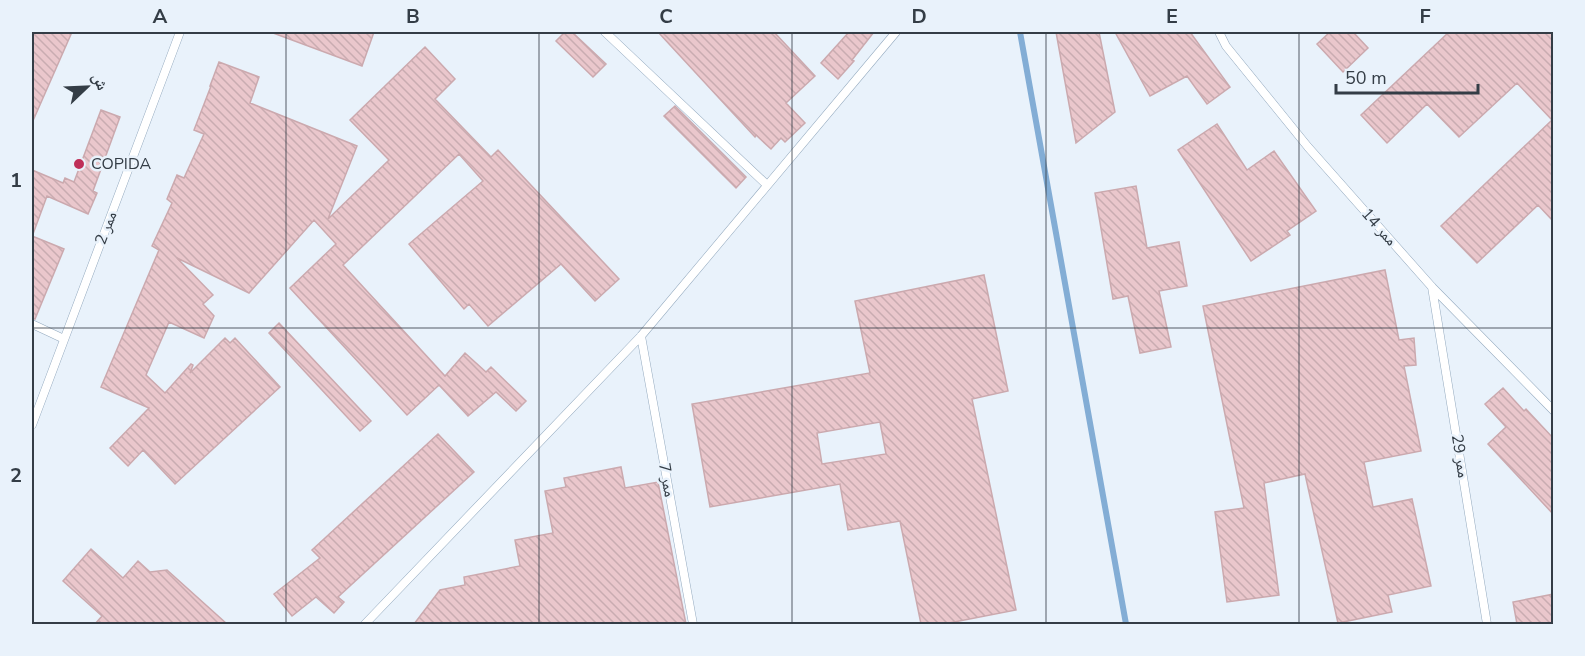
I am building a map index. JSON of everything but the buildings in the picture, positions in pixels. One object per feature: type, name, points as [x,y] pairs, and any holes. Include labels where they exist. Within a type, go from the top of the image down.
[{"type":"lane","name":"ممر 2","points":[[32,424],[180,32]]},
{"type":"lane","points":[[605,32],[767,185]]},
{"type":"lane","points":[[365,624],[641,336],[896,32]]},
{"type":"lane","name":"ممر 14","points":[[1219,32],[1226,46],[1308,147],[1432,287],[1554,411]]},
{"type":"lane","name":"ممر 29","points":[[1432,287],[1487,624]]},
{"type":"lane","points":[[32,324],[64,339]]},
{"type":"lane","name":"ممر 7","points":[[641,336],[693,624]]},
{"type":"waterway","points":[[1020,32],[1126,624]]},
{"type":"place","name":"COPIDA","points":[[79,164]]}]
